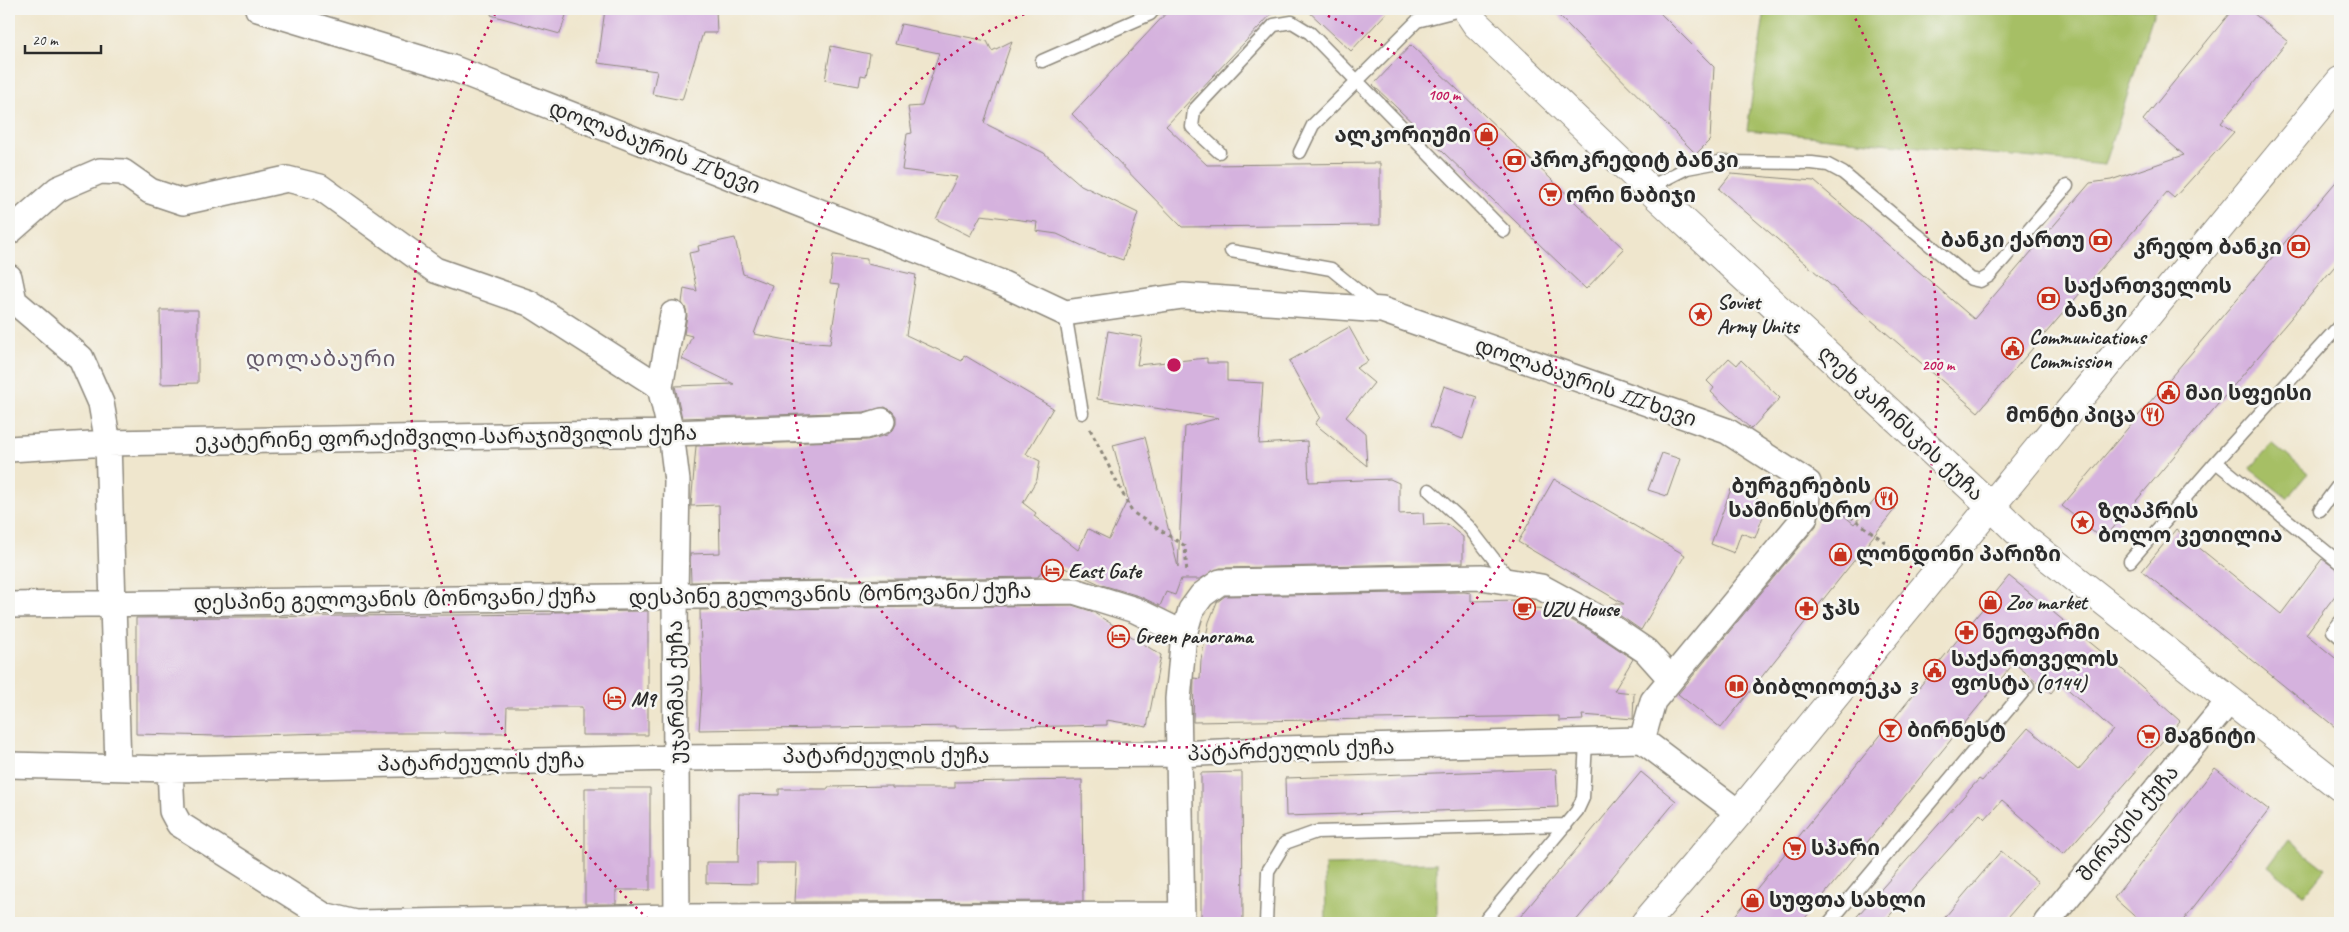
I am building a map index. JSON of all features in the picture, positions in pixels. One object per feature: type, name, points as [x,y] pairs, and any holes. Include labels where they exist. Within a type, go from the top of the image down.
[{"type":"main road","name":"ლეხ კაჩინსკის ქუჩა","points":[[1465,9],[1476,24],[1648,188],[2026,540],[2340,787]]},
{"type":"main road","points":[[1645,923],[1739,813],[2340,81]]},
{"type":"street","name":"დოლაბაურის II ხევი","points":[[258,9],[452,68],[999,282],[1055,308]]},
{"type":"street","points":[[9,232],[58,188],[100,171],[123,172],[150,191],[183,202],[287,179],[320,187],[435,270],[529,303],[660,387]]},
{"type":"street","points":[[11,293],[81,358],[101,402],[108,443],[118,766]]},
{"type":"street","name":"დოლაბაურის III ხევი","points":[[1055,308],[1183,296],[1382,310],[1727,431],[1808,483]]},
{"type":"street","name":"უჯარმას ქუჩა","points":[[673,314],[660,387],[671,433],[677,480],[675,596],[677,920]]},
{"type":"street","name":"ეკატერინე ფორაქიშვილი-სარაჯიშვილის ქუჩა","points":[[9,449],[108,443],[671,433],[866,426],[882,421]]},
{"type":"street","points":[[1739,813],[1642,740],[1653,701],[1805,517],[1808,483]]},
{"type":"street","points":[[170,768],[172,811],[179,824],[323,915],[356,923],[1181,919],[1178,699],[1184,634],[1191,610],[1202,595],[1220,582],[1482,577],[1541,587],[1596,617],[1646,651],[1672,679]]},
{"type":"street","name":"დესპინე გელოვანის (ბონოვანი) ქუჩა","points":[[9,604],[1074,591],[1135,610],[1184,634]]},
{"type":"street","name":"შირაქის ქუჩა","points":[[2046,923],[2230,700]]},
{"type":"street","name":"პატარძეულის ქუჩა","points":[[9,765],[170,768],[677,758],[1179,754],[1281,749],[1642,740]]},
{"type":"lane","points":[[1042,61],[1150,14],[1154,9]]},
{"type":"lane","points":[[1300,152],[1313,124],[1417,20],[1465,9]]},
{"type":"lane","points":[[1219,152],[1192,127],[1194,110],[1274,26],[1292,22],[1310,32],[1504,231]]},
{"type":"lane","points":[[1648,188],[1687,168],[1720,162],[1812,163],[1828,165],[1843,173],[1971,279],[1980,281],[1988,276],[2067,186]]},
{"type":"lane","points":[[1231,251],[1331,269],[1382,310]]},
{"type":"lane","points":[[1055,308],[1082,413]]},
{"type":"lane","points":[[2130,561],[2216,462],[2340,325]]},
{"type":"lane","points":[[2216,462],[2340,563]]},
{"type":"lane","points":[[2320,510],[2340,483]]},
{"type":"lane","points":[[1429,490],[1468,526],[1512,582]]},
{"type":"lane","points":[[2340,622],[2333,631],[2340,637]]},
{"type":"lane","points":[[1829,923],[2028,686]]},
{"type":"lane","points":[[1483,923],[1577,811],[1583,798],[1586,742]]},
{"type":"lane","points":[[1266,923],[1268,871],[1285,843],[1316,832],[1566,825]]},
{"type":"path","points":[[1082,413],[1132,512],[1185,546],[1191,610]]},
{"type":"path","points":[[1808,483],[1888,545]]},
{"type":"green space","points":[[1765,9],[2155,9],[2105,165],[1747,130]]},
{"type":"green space","points":[[2272,443],[2308,473],[2287,498],[2250,469]]},
{"type":"green space","points":[[2288,840],[2325,869],[2304,895],[2268,867]]},
{"type":"green space","points":[[1437,863],[1437,923],[1326,923],[1325,865]]},
{"type":"building","points":[[492,9],[568,9],[560,34],[491,15]]},
{"type":"building","points":[[605,9],[716,9],[717,33],[703,33],[682,100],[652,94],[657,71],[598,63]]},
{"type":"building","points":[[1170,9],[1276,9],[1166,126],[1207,165],[1380,163],[1380,225],[1182,227],[1072,114]]},
{"type":"building","points":[[1306,9],[1390,9],[1351,51]]},
{"type":"building","points":[[1552,9],[1656,9],[1714,67],[1710,140],[1696,154]]},
{"type":"building","points":[[2233,9],[2248,9],[2288,41],[2221,123],[2234,132],[2174,198],[2167,192],[1978,412],[1719,189],[1731,174],[1814,181],[1974,319],[2090,183],[2111,180],[2184,155],[2143,120]]},
{"type":"building","points":[[901,24],[987,41],[992,51],[1012,41],[984,123],[1044,153],[1081,185],[1138,213],[1123,260],[1085,247],[1057,234],[1036,231],[1037,222],[981,215],[970,236],[936,219],[957,177],[902,170],[907,134],[912,133],[908,107],[922,106],[939,53],[895,44]]},
{"type":"building","points":[[1411,45],[1624,249],[1586,289],[1373,85]]},
{"type":"building","points":[[831,46],[870,54],[866,76],[861,75],[859,86],[825,80]]},
{"type":"building","points":[[2340,177],[2340,260],[2103,540],[2062,506]]},
{"type":"building","points":[[735,238],[743,274],[772,285],[754,334],[798,342],[830,344],[839,285],[830,284],[833,255],[867,259],[867,264],[916,275],[906,335],[962,361],[964,355],[1053,408],[1026,454],[1040,461],[1037,479],[1023,503],[1036,513],[1034,516],[1078,550],[1088,529],[1109,539],[1128,499],[1113,445],[1145,437],[1178,567],[1185,427],[1219,418],[1097,399],[1108,331],[1142,337],[1137,365],[1207,358],[1207,363],[1227,363],[1227,381],[1263,383],[1259,444],[1307,441],[1309,482],[1390,479],[1399,483],[1399,514],[1423,513],[1424,525],[1447,524],[1463,537],[1463,563],[1220,568],[1200,579],[1181,579],[1175,595],[1166,592],[1160,606],[1139,596],[1102,585],[1047,560],[1038,577],[691,582],[690,554],[720,553],[719,505],[691,506],[696,446],[867,440],[887,435],[896,424],[896,416],[885,407],[864,412],[682,418],[675,386],[734,384],[682,359],[692,336],[684,334],[687,316],[686,309],[682,303],[684,288],[697,291],[689,253],[699,251],[698,246]]},
{"type":"building","points":[[160,310],[198,310],[198,383],[161,384]]},
{"type":"building","points":[[1349,327],[1368,361],[1356,368],[1374,383],[1346,417],[1365,433],[1367,466],[1315,424],[1320,417],[1289,361]]},
{"type":"building","points":[[1729,358],[1737,365],[1741,360],[1780,398],[1751,429],[1711,392],[1714,388],[1707,381]]},
{"type":"building","points":[[1444,386],[1477,397],[1463,439],[1430,427]]},
{"type":"building","points":[[1662,453],[1680,459],[1667,496],[1648,490]]},
{"type":"building","points":[[1554,479],[1685,555],[1641,630],[1609,608],[1611,604],[1624,604],[1518,542]]},
{"type":"building","points":[[1731,489],[1768,503],[1755,538],[1741,533],[1734,553],[1711,544]]},
{"type":"building","points":[[1879,495],[1895,509],[1721,728],[1678,694],[1816,526],[1819,516],[1830,504],[1854,524]]},
{"type":"building","points":[[2176,529],[2281,614],[2322,559],[2340,571],[2340,589],[2306,634],[2340,662],[2340,731],[2142,571]]},
{"type":"building","points":[[2009,576],[2114,662],[2180,721],[2064,854],[2002,800],[1985,819],[1980,814],[1883,923],[1851,923],[1979,779],[1982,781],[2028,728],[2078,770],[2113,730],[2060,682],[2051,693],[2014,663],[1801,923],[1729,923]]},
{"type":"building","points":[[1471,593],[1471,601],[1520,600],[1519,603],[1533,603],[1532,608],[1551,609],[1588,629],[1633,659],[1614,691],[1634,693],[1633,719],[1582,715],[1583,720],[1559,721],[1559,716],[1193,722],[1194,678],[1200,679],[1201,660],[1209,622],[1217,602],[1225,596]]},
{"type":"building","points":[[1072,605],[1091,611],[1161,655],[1147,727],[1107,720],[1107,725],[699,730],[702,687],[700,610]]},
{"type":"building","points":[[648,611],[648,735],[582,735],[582,707],[507,707],[506,733],[328,733],[217,736],[136,734],[136,618],[552,614],[552,612]]},
{"type":"building","points":[[2215,768],[2269,810],[2181,923],[2142,923],[2114,898]]},
{"type":"building","points":[[1556,769],[1558,807],[1286,816],[1285,778]]},
{"type":"building","points":[[1242,772],[1243,923],[1201,923],[1201,773]]},
{"type":"building","points":[[1641,772],[1676,801],[1574,923],[1515,923]]},
{"type":"building","points":[[1082,780],[1083,901],[795,902],[797,863],[757,863],[757,884],[706,883],[706,862],[738,862],[739,794],[779,795],[779,789],[828,789],[828,787],[892,786],[892,788],[955,788],[955,782]]},
{"type":"building","points":[[585,788],[650,788],[650,890],[616,890],[616,904],[585,904]]},
{"type":"building","points":[[2001,851],[2038,882],[2003,923],[1940,923]]},
{"type":"place","name":"ალკორიუმი","points":[[1487,135]]},
{"type":"place","name":"პროკრედიტ ბანკი","points":[[1514,160]]},
{"type":"place","name":"ორი ნაბიჯი","points":[[1550,195]]},
{"type":"place","name":"ბანკი ქართუ","points":[[2101,240]]},
{"type":"place","name":"კრედო ბანკი","points":[[2298,247]]},
{"type":"place","name":"საქართველოს ბანკი","points":[[2048,298]]},
{"type":"place","name":"Soviet Army Units","points":[[1701,314]]},
{"type":"place","name":"Communications Commission","points":[[2013,349]]},
{"type":"place","name":"მაი სფეისი","points":[[2169,393]]},
{"type":"place","name":"მონტი პიცა","points":[[2152,415]]},
{"type":"place","name":"ბურგერების სამინისტრო","points":[[1887,498]]},
{"type":"place","name":"ზღაპრის ბოლო კეთილია","points":[[2082,523]]},
{"type":"place","name":"ლონდონი პარიზი","points":[[1840,554]]},
{"type":"place","name":"East Gate","points":[[1052,571]]},
{"type":"place","name":"Zoo market","points":[[1990,602]]},
{"type":"place","name":"ჯპს","points":[[1806,608]]},
{"type":"place","name":"UZU House","points":[[1525,609]]},
{"type":"place","name":"ნეოფარმი","points":[[1966,632]]},
{"type":"place","name":"Green panorama","points":[[1119,636]]},
{"type":"place","name":"საქართველოს ფოსტა (0144)","points":[[1935,671]]},
{"type":"place","name":"ბიბლიოთეკა 3","points":[[1736,687]]},
{"type":"place","name":"M9","points":[[615,699]]},
{"type":"place","name":"ბირნესტ","points":[[1891,730]]},
{"type":"place","name":"მაგნიტი","points":[[2148,736]]},
{"type":"place","name":"სპარი","points":[[1795,848]]},
{"type":"place","name":"სუფთა სახლი","points":[[1753,900]]},
{"type":"district","name":"დოლაბაური","points":[[321,359]]}]
